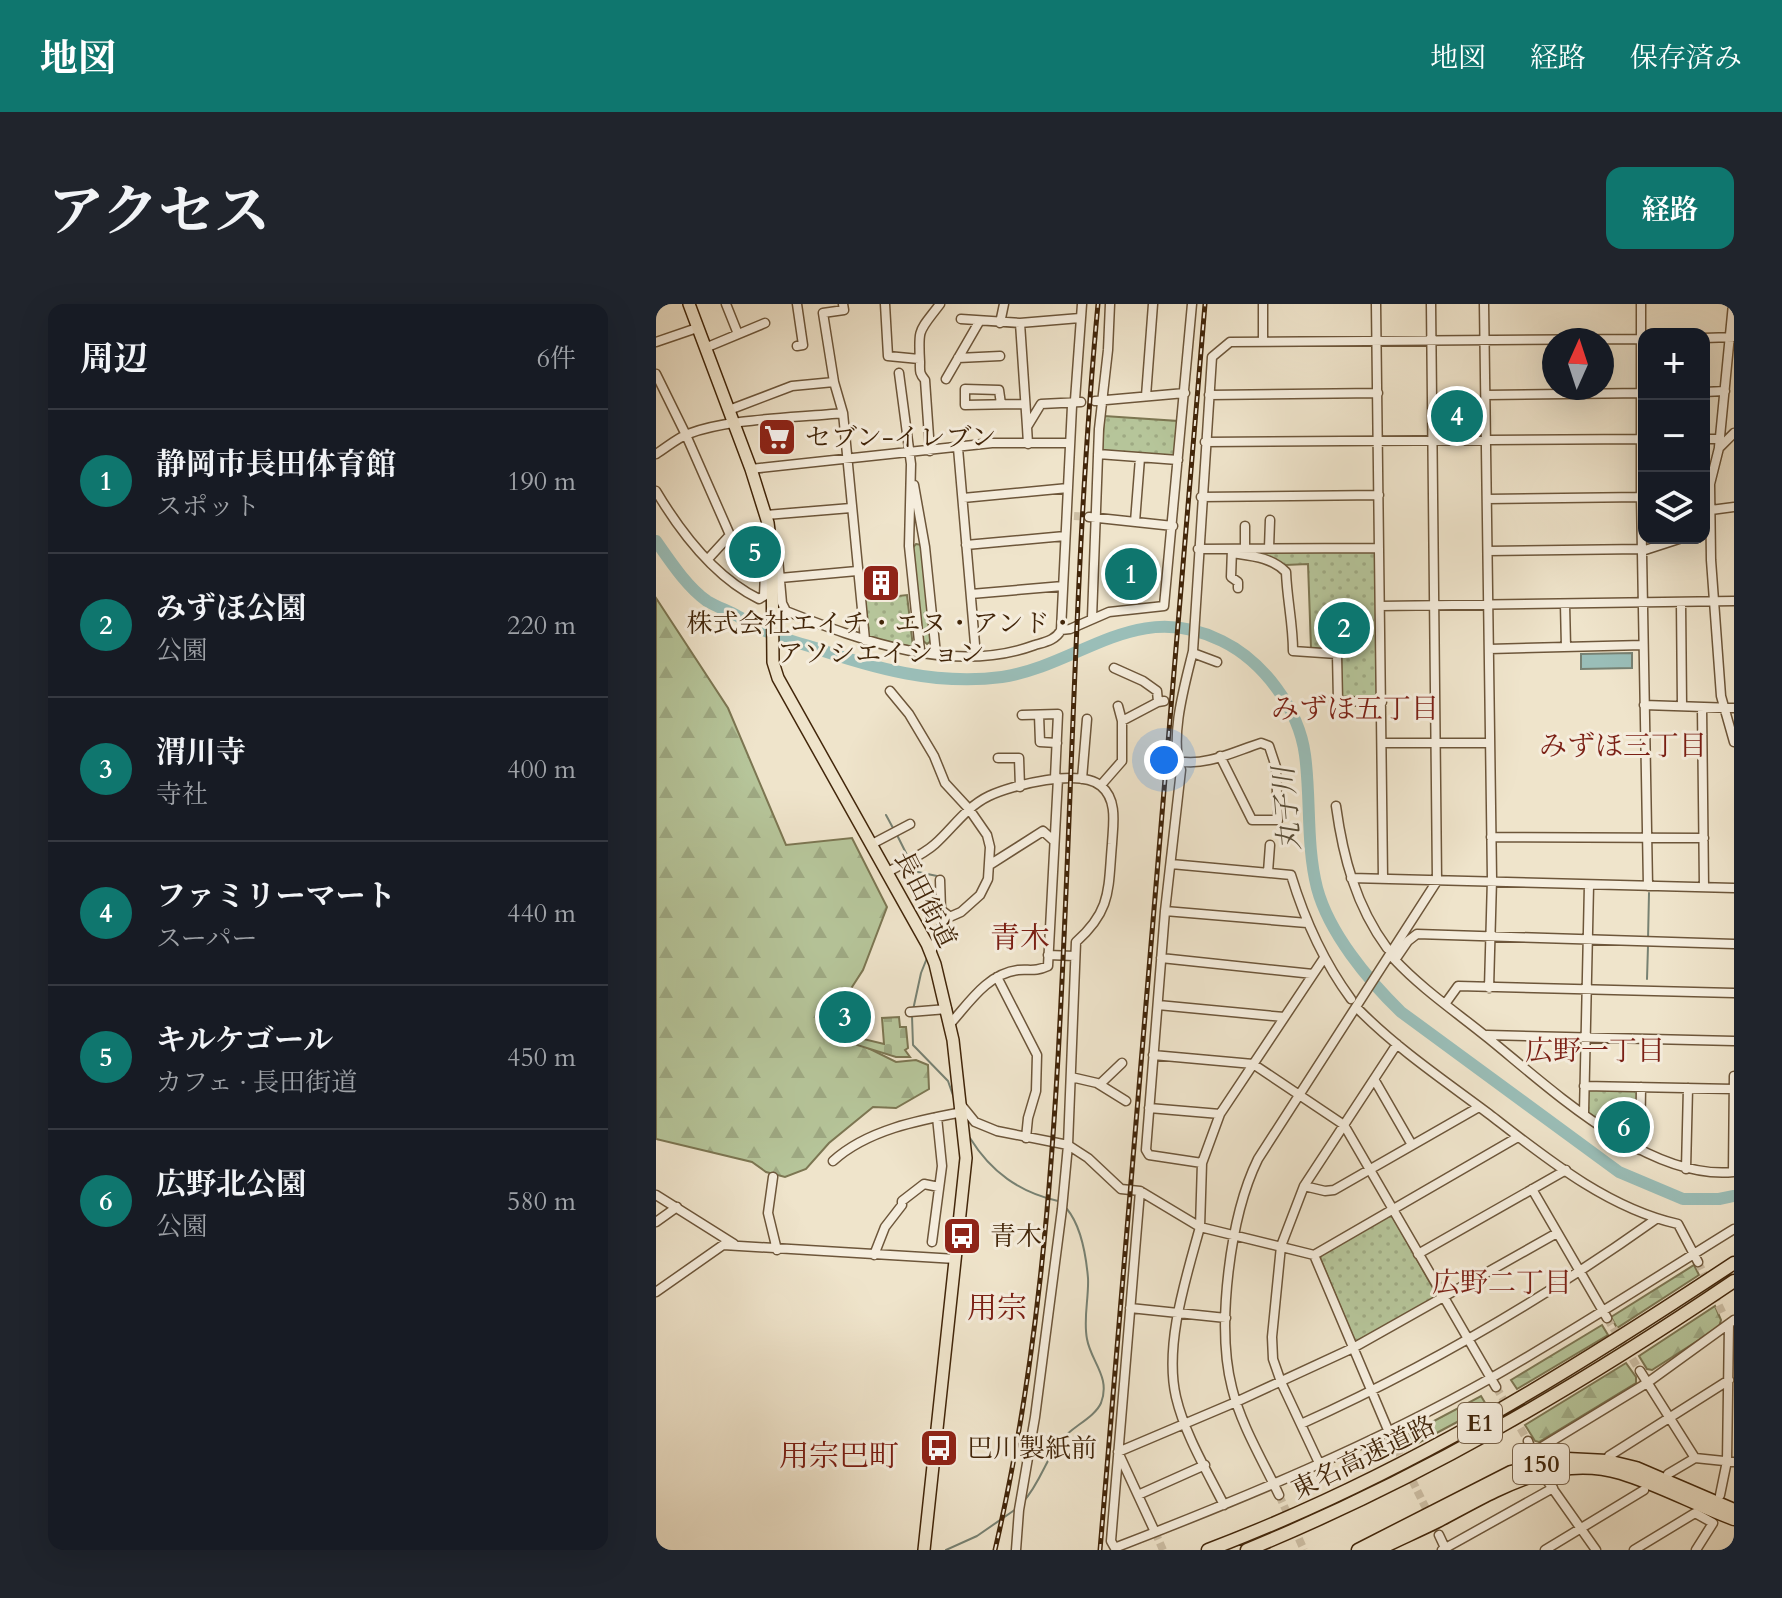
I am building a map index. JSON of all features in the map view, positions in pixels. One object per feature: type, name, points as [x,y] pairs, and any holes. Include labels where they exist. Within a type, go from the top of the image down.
[{"type":"highway","name":"東名高速道路","points":[[1208,1550],[1309,1509],[1406,1464],[1467,1431],[1623,1337],[1734,1263]]},
{"type":"highway","name":"東名高速道路","points":[[1247,1550],[1356,1503],[1462,1450],[1630,1350],[1734,1281]]},
{"type":"highway","name":"150","points":[[1358,1550],[1496,1479],[1536,1463],[1567,1459],[1607,1461],[1636,1468],[1734,1510]]},
{"type":"highway","name":"150","points":[[1377,1550],[1499,1488],[1536,1463],[1620,1473],[1734,1519]]},
{"type":"main road","name":"長田街道","points":[[689,304],[766,515],[772,543],[773,651],[778,678],[931,952],[950,1024],[966,1158],[924,1550]]},
{"type":"street","points":[[726,304],[738,334]]},
{"type":"street","points":[[797,304],[803,345],[797,346]]},
{"type":"street","points":[[843,304],[844,310],[823,313],[829,334],[834,382],[843,413],[865,640]]},
{"type":"street","points":[[886,304],[888,356],[919,359]]},
{"type":"street","points":[[930,451],[925,380],[920,374],[919,332],[940,304]]},
{"type":"street","points":[[1000,323],[1004,304]]},
{"type":"street","points":[[656,491],[684,533],[708,559],[734,583],[759,599],[764,596],[765,573],[772,543],[777,547],[782,603],[786,611],[865,640],[936,654],[976,656],[1014,651],[1051,640],[1061,630],[1065,536],[1070,516],[1070,443],[1076,402],[1082,304]]},
{"type":"street","points":[[1092,618],[1092,518],[1099,401],[1110,304]]},
{"type":"street","points":[[1146,396],[1153,304]]},
{"type":"street","points":[[1061,630],[1109,612],[1164,606],[1192,304]]},
{"type":"street","points":[[1263,304],[1263,342]]},
{"type":"street","points":[[1376,304],[1383,879]]},
{"type":"street","points":[[1279,1495],[1236,1402],[1226,1351],[1234,1235],[1248,1180],[1299,1094],[1437,881],[1431,304]]},
{"type":"street","points":[[1484,304],[1492,882],[1489,988]]},
{"type":"street","points":[[1641,304],[1642,328]]},
{"type":"street","points":[[1710,515],[1710,484],[1720,443],[1728,386],[1733,304]]},
{"type":"street","points":[[961,319],[1020,323],[1080,318]]},
{"type":"street","points":[[946,379],[979,322]]},
{"type":"street","points":[[705,348],[765,323]]},
{"type":"street","points":[[1020,323],[1028,444]]},
{"type":"street","points":[[656,342],[697,328]]},
{"type":"street","points":[[1710,338],[1732,337]]},
{"type":"street","points":[[1202,1163],[1149,1155],[1146,1150],[1165,911],[1181,770],[1178,761],[1178,702],[1193,652],[1212,357],[1230,342],[1638,339]]},
{"type":"street","points":[[958,358],[1000,356]]},
{"type":"street","points":[[899,373],[925,547],[936,654]]},
{"type":"street","points":[[656,374],[730,535],[708,559]]},
{"type":"street","points":[[729,410],[792,386],[834,382]]},
{"type":"street","points":[[1001,404],[999,390],[965,389],[965,405],[1025,404]]},
{"type":"street","points":[[1099,401],[1185,393]]},
{"type":"street","points":[[1209,395],[1378,393]]},
{"type":"street","points":[[1486,395],[1638,393]]},
{"type":"street","points":[[1027,427],[1041,404],[1076,402]]},
{"type":"street","points":[[656,454],[686,435],[734,424],[843,413]]},
{"type":"street","points":[[1710,440],[1720,443],[1734,433]]},
{"type":"street","points":[[1205,442],[1638,439]]},
{"type":"street","points":[[751,469],[992,443],[1070,443]]},
{"type":"street","points":[[958,448],[976,656]]},
{"type":"street","points":[[1098,454],[1178,460]]},
{"type":"street","points":[[1135,522],[1140,458]]},
{"type":"street","points":[[911,464],[909,546],[920,651]]},
{"type":"street","points":[[963,498],[1068,488]]},
{"type":"street","points":[[1201,497],[1379,495]]},
{"type":"street","points":[[1487,499],[1638,497]]},
{"type":"street","points":[[1711,510],[1734,507]]},
{"type":"street","points":[[766,515],[851,508]]},
{"type":"street","points":[[1092,518],[1173,526]]},
{"type":"street","points":[[1269,548],[1270,520]]},
{"type":"street","points":[[1245,526],[1245,549]]},
{"type":"street","points":[[966,545],[1065,536]]},
{"type":"street","points":[[1642,544],[1648,886]]},
{"type":"street","points":[[1488,551],[1642,550],[1662,544]]},
{"type":"street","points":[[1709,544],[1723,708],[1734,742]]},
{"type":"street","points":[[1198,549],[1379,548]]},
{"type":"street","points":[[1232,550],[1231,577],[1238,582],[1238,588]]},
{"type":"street","points":[[1232,550],[1277,563],[1286,572],[1287,597],[1293,622],[1293,651],[1337,654],[1338,701],[1382,702]]},
{"type":"street","points":[[780,578],[857,571]]},
{"type":"street","points":[[971,594],[1063,586]]},
{"type":"street","points":[[1380,606],[1734,601]]},
{"type":"street","points":[[1681,602],[1682,706]]},
{"type":"street","points":[[1565,604],[1566,647]]},
{"type":"street","points":[[1489,649],[1643,645]]},
{"type":"street","points":[[1193,652],[1217,662]]},
{"type":"street","points":[[1114,668],[1143,681],[1157,691],[1161,701],[1122,721]]},
{"type":"street","points":[[890,691],[909,714],[934,756],[945,783],[987,835],[991,864],[988,879],[980,895],[961,912],[945,919],[931,952]]},
{"type":"street","points":[[1644,705],[1734,708]]},
{"type":"street","points":[[1101,785],[1122,761],[1122,721],[1118,706]]},
{"type":"street","points":[[1702,707],[1704,887]]},
{"type":"street","points":[[950,1024],[997,977],[1048,966],[1058,714],[1022,715]]},
{"type":"street","points":[[1039,715],[1040,742],[1057,743]]},
{"type":"street","points":[[1082,779],[1087,719]]},
{"type":"street","points":[[1178,761],[1193,764],[1261,743],[1269,746],[1276,767],[1278,820],[1252,820],[1220,756]]},
{"type":"street","points":[[1383,743],[1490,743]]},
{"type":"street","points":[[998,758],[1019,758],[1020,787]]},
{"type":"street","points":[[888,872],[933,846],[969,809],[989,796],[1020,787],[1056,778],[1082,779],[1101,785],[1114,813],[1106,901],[1098,919],[1076,942],[1068,1145],[1049,1320],[1019,1510],[1016,1550]]},
{"type":"street","points":[[1336,806],[1351,878],[1365,912],[1387,948]]},
{"type":"street","points":[[872,844],[910,824]]},
{"type":"street","points":[[991,864],[1043,831],[1054,841]]},
{"type":"street","points":[[1491,837],[1704,838]]},
{"type":"street","points":[[1268,872],[1270,845]]},
{"type":"street","points":[[1171,864],[1291,875],[1307,923],[1324,958],[1351,999]]},
{"type":"street","points":[[1351,878],[1734,888]]},
{"type":"street","points":[[940,880],[941,910],[949,916]]},
{"type":"street","points":[[1584,1113],[1589,885]]},
{"type":"street","points":[[1165,911],[1307,923]]},
{"type":"street","points":[[1734,944],[1417,934],[1395,960],[1413,979],[1584,1113],[1640,1150],[1686,1169],[1704,1173],[1733,1172],[1734,1076]]},
{"type":"street","points":[[1048,955],[1075,956]]},
{"type":"street","points":[[1161,958],[1313,974]]},
{"type":"street","points":[[1224,1505],[1185,1424],[1173,1379],[1178,1313],[1200,1227],[1202,1163],[1220,1114],[1324,958]]},
{"type":"street","points":[[997,977],[1037,1055],[1036,1091],[1026,1138]]},
{"type":"street","points":[[1445,1004],[1458,986],[1734,993]]},
{"type":"street","points":[[1158,1005],[1284,1017]]},
{"type":"street","points":[[913,1012],[947,1009]]},
{"type":"street","points":[[1360,1011],[1397,1044],[1566,1170],[1630,1208],[1678,1224],[1696,1258]]},
{"type":"street","points":[[1485,1035],[1734,1041]]},
{"type":"street","points":[[1319,1463],[1281,1382],[1272,1347],[1281,1246],[1304,1186],[1397,1044]]},
{"type":"street","points":[[1153,1055],[1253,1064],[1344,1125],[1496,1387]]},
{"type":"street","points":[[1100,1084],[1122,1063]]},
{"type":"street","points":[[1071,1077],[1100,1084],[1126,1101]]},
{"type":"street","points":[[1374,1079],[1412,1145]]},
{"type":"street","points":[[1584,1086],[1734,1089]]},
{"type":"street","points":[[1640,1150],[1641,1087]]},
{"type":"street","points":[[1686,1169],[1688,1088]]},
{"type":"street","points":[[1304,1186],[1334,1190],[1479,1107]]},
{"type":"street","points":[[1149,1108],[1220,1114]]},
{"type":"street","points":[[833,1161],[848,1147],[864,1139],[962,1109],[975,1122],[1012,1136],[1068,1145],[1088,1158],[1121,1189],[1140,1191],[1200,1227],[1314,1255],[1518,1137]]},
{"type":"street","points":[[932,1242],[942,1157],[937,1117]]},
{"type":"street","points":[[1418,1254],[1566,1170]]},
{"type":"street","points":[[773,1177],[768,1213],[777,1250]]},
{"type":"street","points":[[874,1255],[885,1227],[902,1201],[924,1184],[939,1187]]},
{"type":"street","points":[[664,1186],[656,1194],[738,1246]]},
{"type":"street","points":[[1532,1189],[1605,1314]]},
{"type":"street","points":[[1140,1191],[1111,1541],[1116,1549],[1389,1434],[1605,1314],[1696,1258],[1734,1229]]},
{"type":"street","points":[[656,1222],[677,1207]]},
{"type":"street","points":[[1301,1424],[1371,1392],[1467,1338],[1579,1273],[1656,1219]]},
{"type":"street","points":[[1118,1452],[1353,1348],[1557,1233]]},
{"type":"street","points":[[656,1292],[723,1245],[956,1259]]},
{"type":"street","points":[[1314,1255],[1389,1434]]},
{"type":"street","points":[[1130,1308],[1226,1318]]},
{"type":"street","points":[[1720,1495],[1731,1462],[1729,1380],[1732,1323],[1723,1314]]},
{"type":"street","points":[[1536,1463],[1732,1323]]},
{"type":"street","points":[[1640,1371],[1695,1458]]},
{"type":"street","points":[[1607,1461],[1609,1456],[1729,1380]]},
{"type":"street","points":[[1528,1441],[1536,1463],[1596,1550]]},
{"type":"street","points":[[1118,1452],[1155,1532]]},
{"type":"street","points":[[1668,1474],[1695,1458],[1731,1462]]},
{"type":"street","points":[[1138,1495],[1205,1465]]},
{"type":"street","points":[[1439,1535],[1444,1549],[1553,1488]]},
{"type":"street","points":[[1545,1550],[1644,1490]]},
{"type":"street","points":[[1634,1550],[1695,1513],[1713,1523],[1696,1550]]},
{"type":"green space","points":[[1104,416],[1178,421],[1175,456],[1102,451]]},
{"type":"green space","points":[[916,544],[922,545],[932,640],[927,644],[922,640],[912,549]]},
{"type":"green space","points":[[1252,552],[1377,552],[1379,698],[1340,698],[1339,652],[1311,648],[1308,564],[1285,565]]},
{"type":"green space","points":[[907,595],[913,647],[866,637],[862,600]]},
{"type":"green space","points":[[656,598],[728,708],[786,845],[852,838],[887,907],[863,970],[826,1027],[896,1062],[916,1060],[928,1065],[929,1089],[896,1108],[873,1107],[829,1143],[806,1169],[785,1177],[766,1172],[752,1162],[656,1139]]},
{"type":"green space","points":[[899,1017],[900,1027],[906,1027],[908,1048],[905,1050],[910,1057],[896,1057],[844,1041],[839,1031],[853,1028],[855,1037],[884,1044],[882,1018]]},
{"type":"green space","points":[[1637,1090],[1638,1142],[1635,1144],[1587,1112],[1586,1091]]},
{"type":"green space","points":[[1389,1216],[1393,1217],[1437,1295],[1436,1299],[1355,1342],[1320,1258]]},
{"type":"green space","points":[[1694,1265],[1699,1275],[1617,1328],[1611,1317]]},
{"type":"green space","points":[[1715,1306],[1721,1320],[1719,1327],[1652,1370],[1647,1369],[1639,1356]]},
{"type":"green space","points":[[1602,1325],[1608,1335],[1517,1389],[1511,1380]]},
{"type":"green space","points":[[1626,1363],[1636,1377],[1636,1383],[1539,1442],[1535,1441],[1525,1425]]},
{"type":"green space","points":[[1481,1396],[1487,1406],[1403,1451],[1398,1440]]},
{"type":"water","points":[[1632,653],[1632,668],[1581,669],[1581,654]]},
{"type":"waterway","name":"丸子川","points":[[656,541],[686,581],[710,603],[780,637],[858,662],[906,673],[953,679],[1002,677],[1031,670],[1109,638],[1135,630],[1162,627],[1191,630],[1237,650],[1277,688],[1295,721],[1305,755],[1311,855],[1317,888],[1340,939],[1376,985],[1401,1012],[1619,1172],[1683,1199],[1734,1196]]},
{"type":"waterway","points":[[886,815],[893,828]]},
{"type":"waterway","points":[[897,835],[908,857]]},
{"type":"waterway","points":[[913,864],[918,872],[937,876]]},
{"type":"waterway","points":[[944,888],[945,909]]},
{"type":"waterway","points":[[1648,940],[1649,893]]},
{"type":"waterway","points":[[1647,979],[1648,946]]},
{"type":"waterway","points":[[913,1010],[927,958]]},
{"type":"waterway","points":[[912,1016],[913,1045],[948,1081],[955,1101]]},
{"type":"waterway","points":[[970,1138],[987,1161],[1007,1179],[1031,1192],[1058,1201]]},
{"type":"waterway","points":[[1023,1502],[1061,1440],[1094,1413],[1103,1394],[1102,1377],[1089,1347],[1086,1331],[1088,1278],[1084,1251],[1076,1224],[1067,1209]]},
{"type":"waterway","points":[[946,1550],[977,1536],[1016,1509]]},
{"type":"tunnel","points":[[1074,516],[1089,517]]},
{"type":"tunnel","points":[[1164,701],[1176,702]]},
{"type":"tunnel","points":[[1698,1262],[1723,1314]]},
{"type":"tunnel","points":[[1607,1318],[1640,1371]]},
{"type":"tunnel","points":[[1496,1387],[1528,1441]]},
{"type":"tunnel","points":[[1391,1437],[1439,1535]]},
{"type":"tunnel","points":[[1279,1495],[1304,1550]]},
{"type":"tunnel","points":[[1155,1532],[1163,1550]]},
{"type":"railway","points":[[995,1550],[1010,1482],[1032,1346],[1053,1139],[1085,478],[1098,304]]},
{"type":"railway","points":[[1100,1550],[1205,304]]},
{"type":"place","name":"ファミリーマート","points":[[1457,416]]},
{"type":"place","name":"セブン-イレブン","points":[[777,437]]},
{"type":"place","name":"キルケゴール","points":[[755,552]]},
{"type":"place","name":"静岡市長田体育館","points":[[1131,574]]},
{"type":"place","name":"株式会社エイチ・エヌ・アンド・ アソシエイション","points":[[881,583]]},
{"type":"place","name":"みずほ公園","points":[[1344,628]]},
{"type":"place","name":"渭川寺","points":[[845,1017]]},
{"type":"place","name":"広野北公園","points":[[1624,1127]]},
{"type":"place","name":"青木","points":[[962,1236]]},
{"type":"place","name":"巴川製紙前","points":[[939,1448]]},
{"type":"district","name":"みずほ五丁目","points":[[1355,708]]},
{"type":"district","name":"みずほ三丁目","points":[[1623,745]]},
{"type":"district","name":"青木","points":[[1020,938]]},
{"type":"district","name":"広野一丁目","points":[[1595,1050]]},
{"type":"district","name":"広野二丁目","points":[[1502,1282]]},
{"type":"district","name":"用宗","points":[[997,1308]]},
{"type":"district","name":"用宗巴町","points":[[839,1456]]}]
